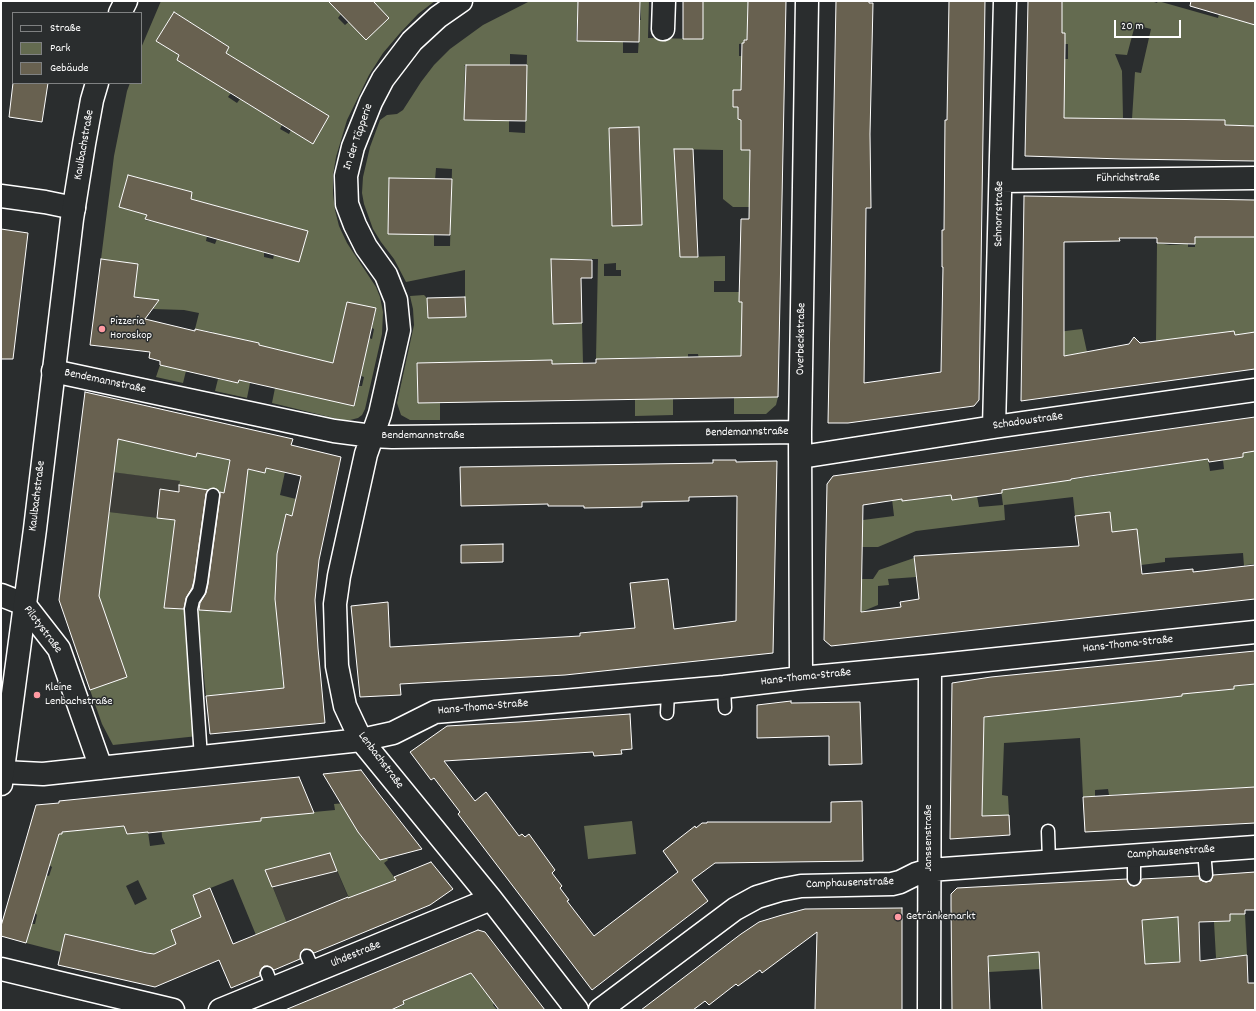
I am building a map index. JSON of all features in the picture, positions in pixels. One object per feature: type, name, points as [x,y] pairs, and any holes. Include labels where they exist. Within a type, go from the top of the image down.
[{"type":"street","points":[[120,12],[126,1]]},
{"type":"street","name":"In der Täpperie","points":[[372,436],[380,414],[400,330],[399,316],[396,300],[386,275],[366,247],[352,218],[347,204],[346,176],[353,147],[371,102],[383,80],[412,41],[438,17],[461,1]]},
{"type":"street","points":[[663,29],[664,1]]},
{"type":"street","name":"Overbeckstraße","points":[[801,678],[800,432],[807,1]]},
{"type":"street","name":"Schnorrstraße","points":[[994,427],[1005,1]]},
{"type":"street","name":"Kaulbachstraße","points":[[2,778],[74,208],[92,100],[97,84]]},
{"type":"street","name":"Führichstraße","points":[[1001,181],[1255,178]]},
{"type":"street","points":[[1,196],[45,202],[74,208]]},
{"type":"street","name":"Bendemannstraße","points":[[53,371],[334,432],[372,436],[399,437],[800,432]]},
{"type":"street","name":"Schadowstraße","points":[[801,457],[994,427],[1255,390]]},
{"type":"street","name":"Lenbachstraße","points":[[372,436],[366,454],[339,576],[335,604],[337,666],[345,706],[361,740],[491,899],[577,1010]]},
{"type":"street","name":"Pilotystraße","points":[[1,595],[24,604],[59,649],[101,768]]},
{"type":"street","name":"Hans-Thoma-Straße","points":[[361,740],[393,734],[435,712],[668,702],[724,687],[1255,632]]},
{"type":"street","name":"Janssenstraße","points":[[929,1010],[930,666]]},
{"type":"street","points":[[2,778],[361,740]]},
{"type":"street","name":"Camphausenstraße","points":[[600,1010],[735,909],[757,897],[780,890],[801,886],[892,884],[929,870],[1255,847]]},
{"type":"street","name":"Uhdestraße","points":[[220,1010],[270,981],[310,964],[491,899]]},
{"type":"street","points":[[1,969],[173,1010]]},
{"type":"lane","points":[[201,758],[191,609],[193,600],[199,591],[201,582],[213,495]]},
{"type":"lane","points":[[724,687],[725,708]]},
{"type":"lane","points":[[1048,831],[1049,862]]},
{"type":"lane","points":[[1204,850],[1206,875]]},
{"type":"lane","points":[[1134,856],[1134,879]]},
{"type":"shaded area","points":[[114,472],[180,481],[179,492],[160,490],[157,518],[109,512]]},
{"type":"shaded area","points":[[337,871],[348,897],[287,923],[273,887]]},
{"type":"green space","points":[[161,1],[328,1],[341,14],[338,18],[345,25],[373,1],[435,1],[418,14],[400,33],[383,53],[369,75],[347,120],[336,157],[333,175],[333,194],[339,226],[347,243],[376,287],[383,312],[382,334],[365,409],[362,415],[358,418],[346,421],[272,403],[275,388],[292,392],[259,343],[242,339],[241,344],[212,337],[213,332],[195,329],[199,313],[184,310],[153,309],[158,300],[134,297],[138,264],[101,259],[114,156],[130,84],[142,84],[142,46]],"holes":[[[174,12],[229,47],[226,53],[329,116],[313,144],[291,130],[289,134],[280,129],[282,125],[240,99],[237,103],[228,97],[231,93],[177,60],[179,55],[156,41]],[[128,175],[192,192],[191,199],[308,231],[299,261],[274,255],[273,259],[264,257],[264,252],[217,239],[215,244],[206,241],[207,236],[183,230],[184,225],[157,218],[155,222],[145,220],[147,215],[119,207]],[[347,302],[376,309],[372,328],[374,329],[372,339],[369,338],[361,376],[364,377],[362,386],[359,386],[354,405],[325,399]]]},
{"type":"green space","points":[[530,1],[578,1],[576,41],[623,41],[623,53],[638,53],[641,20],[640,1],[649,1],[648,38],[703,39],[703,1],[748,1],[747,40],[744,40],[744,43],[739,44],[739,56],[744,56],[741,90],[733,90],[733,107],[738,107],[738,119],[741,120],[741,149],[750,150],[749,207],[733,207],[723,199],[723,150],[674,149],[680,257],[725,256],[725,281],[714,281],[714,292],[739,292],[739,302],[742,302],[746,361],[736,356],[719,356],[699,359],[698,354],[688,354],[688,360],[657,360],[656,357],[596,359],[598,259],[551,259],[553,323],[582,323],[583,363],[552,364],[552,360],[417,363],[418,403],[440,403],[440,420],[410,420],[401,415],[397,403],[414,325],[410,296],[424,295],[427,298],[428,318],[465,317],[465,270],[406,282],[394,259],[373,229],[364,204],[362,193],[363,177],[370,147],[380,120],[387,115],[397,114],[403,110],[434,65],[450,49],[483,25]],"holes":[[[510,54],[527,55],[525,133],[509,132],[509,120],[464,120],[464,65],[510,66]],[[634,127],[642,225],[612,226],[609,129]],[[436,168],[452,169],[450,246],[434,246],[434,234],[388,234],[389,178],[422,178],[435,180]],[[616,263],[616,270],[621,270],[621,276],[604,276],[604,264]]]},
{"type":"green space","points":[[1062,1],[1151,1],[1157,3],[1158,1],[1218,18],[1219,14],[1255,25],[1255,126],[1225,125],[1225,120],[1132,119],[1135,72],[1141,73],[1151,29],[1135,25],[1127,55],[1115,54],[1122,71],[1123,118],[1084,118],[1058,122],[1064,59],[1068,59],[1068,44],[1064,44],[1062,33]]},
{"type":"green space","points":[[1195,237],[1255,237],[1255,332],[1235,335],[1234,331],[1156,341],[1157,243],[1170,245],[1188,244],[1188,247],[1195,247]]},
{"type":"green space","points":[[1082,329],[1087,352],[1062,356],[1041,334]]},
{"type":"green space","points":[[160,365],[173,368],[187,367],[183,383],[156,377]]},
{"type":"green space","points":[[218,379],[238,383],[239,380],[250,383],[247,398],[215,391]]},
{"type":"green space","points":[[778,397],[776,405],[766,414],[734,414],[734,398]]},
{"type":"green space","points":[[635,399],[673,399],[673,415],[635,416]]},
{"type":"green space","points":[[116,431],[147,446],[196,457],[197,453],[230,460],[229,465],[265,473],[266,468],[285,472],[280,495],[296,499],[292,516],[286,515],[277,553],[275,601],[278,602],[277,620],[283,683],[293,695],[257,698],[256,690],[206,696],[197,610],[231,612],[244,499],[179,485],[180,481],[112,472]]},
{"type":"green space","points":[[1255,451],[1255,564],[1244,566],[1243,553],[1165,558],[1165,562],[1141,565],[1137,529],[1112,532],[1110,513],[1075,516],[1073,497],[1004,505],[1005,520],[916,531],[878,547],[862,547],[863,520],[894,516],[892,499],[902,498],[902,501],[912,500],[916,496],[932,495],[932,498],[946,496],[946,493],[951,492],[952,500],[977,496],[979,507],[1003,505],[1001,490],[1208,459],[1210,471],[1224,469],[1223,460],[1243,457],[1243,453]]},
{"type":"green space","points":[[109,512],[175,520],[165,608],[186,609],[198,736],[113,745],[102,724],[90,690],[98,596]]},
{"type":"green space","points":[[914,558],[916,577],[888,579],[889,585],[878,586],[878,605],[861,612],[861,579],[873,579],[879,570]]},
{"type":"green space","points":[[1255,684],[1255,787],[1109,795],[1108,789],[1095,790],[1095,796],[1083,797],[1080,738],[1004,743],[1002,795],[1008,796],[1009,815],[982,816],[978,718],[1147,700],[1181,692],[1202,690],[1203,692],[1234,689],[1234,686]]},
{"type":"green space","points":[[346,803],[388,860],[384,863],[394,877],[399,874],[403,880],[381,890],[378,887],[349,898],[330,854],[266,870],[287,923],[256,935],[233,879],[193,895],[203,922],[187,923],[171,930],[176,944],[154,954],[65,934],[61,952],[26,943],[31,924],[35,924],[37,915],[35,913],[46,875],[49,876],[52,867],[49,865],[58,834],[62,834],[62,832],[124,826],[127,834],[148,832],[150,846],[165,844],[162,837],[161,824],[223,825],[261,821],[261,817],[335,810],[334,804]],"holes":[[[138,880],[147,899],[135,905],[126,886]]]},
{"type":"green space","points":[[632,821],[636,854],[588,859],[584,826]]},
{"type":"green space","points":[[1230,914],[1245,914],[1247,955],[1216,958],[1214,922],[1230,921]]},
{"type":"green space","points":[[1037,917],[1040,969],[989,972],[988,952]],"holes":[[[1014,940],[1023,940],[1023,953],[1015,954]]]},
{"type":"green space","points":[[1178,917],[1180,962],[1145,964],[1142,919]]},
{"type":"green space","points":[[471,973],[494,1003],[493,1005],[497,1010],[385,1010],[394,1009],[404,1005],[402,998]]},
{"type":"building","points":[[328,1],[373,1],[389,18],[366,40]]},
{"type":"building","points":[[578,1],[640,1],[639,42],[577,41]]},
{"type":"building","points":[[683,1],[703,1],[703,39],[683,39]]},
{"type":"building","points":[[748,1],[786,1],[778,397],[418,403],[417,363],[552,360],[552,364],[596,363],[596,359],[741,356],[742,302],[739,302],[741,219],[749,219],[750,150],[741,150],[741,120],[738,119],[738,107],[733,107],[733,90],[741,90],[742,43],[744,43],[744,40],[747,40]]},
{"type":"building","points":[[836,1],[869,1],[869,3],[873,3],[870,134],[871,208],[866,208],[864,383],[941,372],[943,267],[942,230],[944,230],[945,120],[947,120],[949,1],[985,1],[979,400],[974,406],[848,423],[828,423]]},
{"type":"building","points":[[1028,1],[1062,1],[1062,33],[1065,33],[1064,118],[1225,120],[1225,125],[1255,126],[1255,161],[1025,156]]},
{"type":"building","points":[[1191,1],[1255,1],[1255,25],[1190,6]]},
{"type":"building","points":[[174,12],[229,47],[226,53],[329,116],[313,144],[177,60],[179,55],[156,41]]},
{"type":"building","points":[[466,65],[527,65],[526,121],[464,120]]},
{"type":"building","points":[[13,84],[48,84],[42,122],[9,117]]},
{"type":"building","points":[[639,127],[642,225],[612,226],[609,128]]},
{"type":"building","points":[[674,149],[693,149],[698,257],[680,257]]},
{"type":"building","points":[[128,175],[192,192],[191,199],[308,231],[299,262],[145,219],[147,215],[119,207]]},
{"type":"building","points":[[389,178],[452,179],[450,235],[388,234]]},
{"type":"building","points":[[1024,196],[1255,200],[1255,237],[1195,237],[1195,244],[1157,243],[1157,238],[1119,238],[1120,241],[1064,242],[1064,356],[1129,344],[1134,337],[1140,343],[1234,331],[1235,335],[1255,332],[1255,369],[1021,401]]},
{"type":"building","points":[[1,229],[28,233],[13,359],[1,359]]},
{"type":"building","points":[[101,259],[138,264],[134,297],[159,300],[145,319],[195,331],[195,329],[259,343],[259,345],[333,363],[347,302],[376,308],[354,406],[239,380],[238,383],[160,365],[160,361],[149,358],[150,352],[90,345]]},
{"type":"building","points":[[551,259],[592,260],[592,278],[581,278],[582,323],[553,324]]},
{"type":"building","points":[[465,297],[466,317],[428,318],[427,298]]},
{"type":"building","points":[[85,392],[293,439],[291,445],[341,457],[319,560],[315,600],[325,723],[210,734],[206,696],[284,688],[275,599],[277,554],[286,514],[292,516],[301,476],[266,468],[265,473],[248,469],[231,612],[199,610],[200,603],[206,593],[208,584],[220,492],[224,493],[230,460],[197,453],[196,457],[118,439],[99,596],[127,677],[90,690],[59,600]]},
{"type":"building","points":[[1255,417],[1255,451],[1243,453],[1243,457],[1209,462],[1208,459],[1090,476],[1002,490],[1002,493],[952,500],[951,495],[902,501],[902,499],[863,505],[861,612],[901,607],[900,602],[919,599],[914,556],[1079,546],[1075,516],[1110,512],[1112,532],[1137,529],[1142,574],[1193,569],[1193,572],[1255,565],[1255,599],[831,646],[824,640],[827,484],[833,476]]},
{"type":"building","points":[[713,460],[736,460],[736,462],[777,461],[773,653],[565,675],[400,684],[401,695],[360,697],[351,606],[388,602],[390,647],[580,636],[580,633],[635,628],[630,583],[668,579],[674,629],[736,621],[737,496],[689,497],[689,501],[642,502],[642,507],[584,508],[584,506],[548,506],[548,504],[461,506],[460,467],[713,463]]},
{"type":"building","points":[[179,485],[208,490],[206,494],[194,581],[186,598],[184,609],[164,608],[175,520],[157,518],[160,489],[179,492]]},
{"type":"building","points":[[503,544],[503,562],[461,563],[461,545]]},
{"type":"building","points":[[1255,651],[1255,684],[1234,686],[1234,689],[1182,694],[1182,696],[984,717],[982,816],[1009,815],[1010,835],[950,839],[952,683],[991,677]]},
{"type":"building","points":[[791,701],[791,703],[860,702],[862,764],[829,765],[829,736],[757,738],[757,705]]},
{"type":"building","points":[[630,714],[632,749],[621,750],[622,754],[594,756],[593,752],[444,761],[475,801],[486,792],[519,836],[522,834],[525,837],[529,834],[555,870],[552,873],[562,886],[560,888],[569,900],[567,901],[594,936],[678,872],[663,851],[695,826],[696,828],[702,823],[831,822],[831,802],[862,801],[863,861],[715,863],[692,880],[708,901],[592,990],[458,814],[460,812],[434,778],[431,780],[410,752],[447,726]]},
{"type":"building","points":[[361,770],[422,849],[380,860],[358,832],[323,774]]},
{"type":"building","points":[[299,777],[314,813],[261,818],[261,821],[148,833],[127,834],[124,826],[62,832],[62,834],[59,834],[26,943],[1,936],[1,926],[36,805],[59,803],[59,801]]},
{"type":"building","points":[[1255,787],[1255,823],[1085,832],[1083,797]]},
{"type":"building","points":[[330,853],[337,871],[272,887],[265,870]]},
{"type":"building","points":[[431,862],[453,889],[430,905],[314,953],[311,950],[304,949],[301,952],[300,959],[274,970],[268,966],[264,966],[260,972],[260,976],[231,988],[219,960],[155,987],[58,965],[65,934],[154,954],[176,944],[171,930],[201,917],[193,895],[210,888],[233,944],[348,897],[396,880],[394,877]]},
{"type":"building","points":[[1255,872],[1255,910],[1245,910],[1245,914],[1230,914],[1230,921],[1199,922],[1200,961],[1247,955],[1248,983],[1255,983],[1255,1010],[1042,1010],[1039,952],[988,956],[990,1010],[952,1010],[951,894],[957,888],[1127,879],[1130,885],[1134,886],[1140,883],[1142,879],[1199,876],[1200,880],[1206,882],[1211,881],[1213,875]],"holes":[[[1178,917],[1180,962],[1145,964],[1142,920]]]},
{"type":"building","points":[[902,908],[902,1010],[815,1010],[817,932],[762,973],[760,970],[738,986],[736,984],[709,1005],[705,1001],[693,1010],[641,1010],[759,922],[805,909]]},
{"type":"building","points":[[478,930],[485,932],[545,1010],[499,1010],[471,973],[403,1001],[404,1004],[391,1010],[285,1010]]},
{"type":"place","name":"Pizzeria Horoskop","points":[[102,329]]},
{"type":"place","name":"Kleine Lenbachstraße","points":[[37,695]]},
{"type":"place","name":"Getränkemarkt","points":[[898,917]]}]
